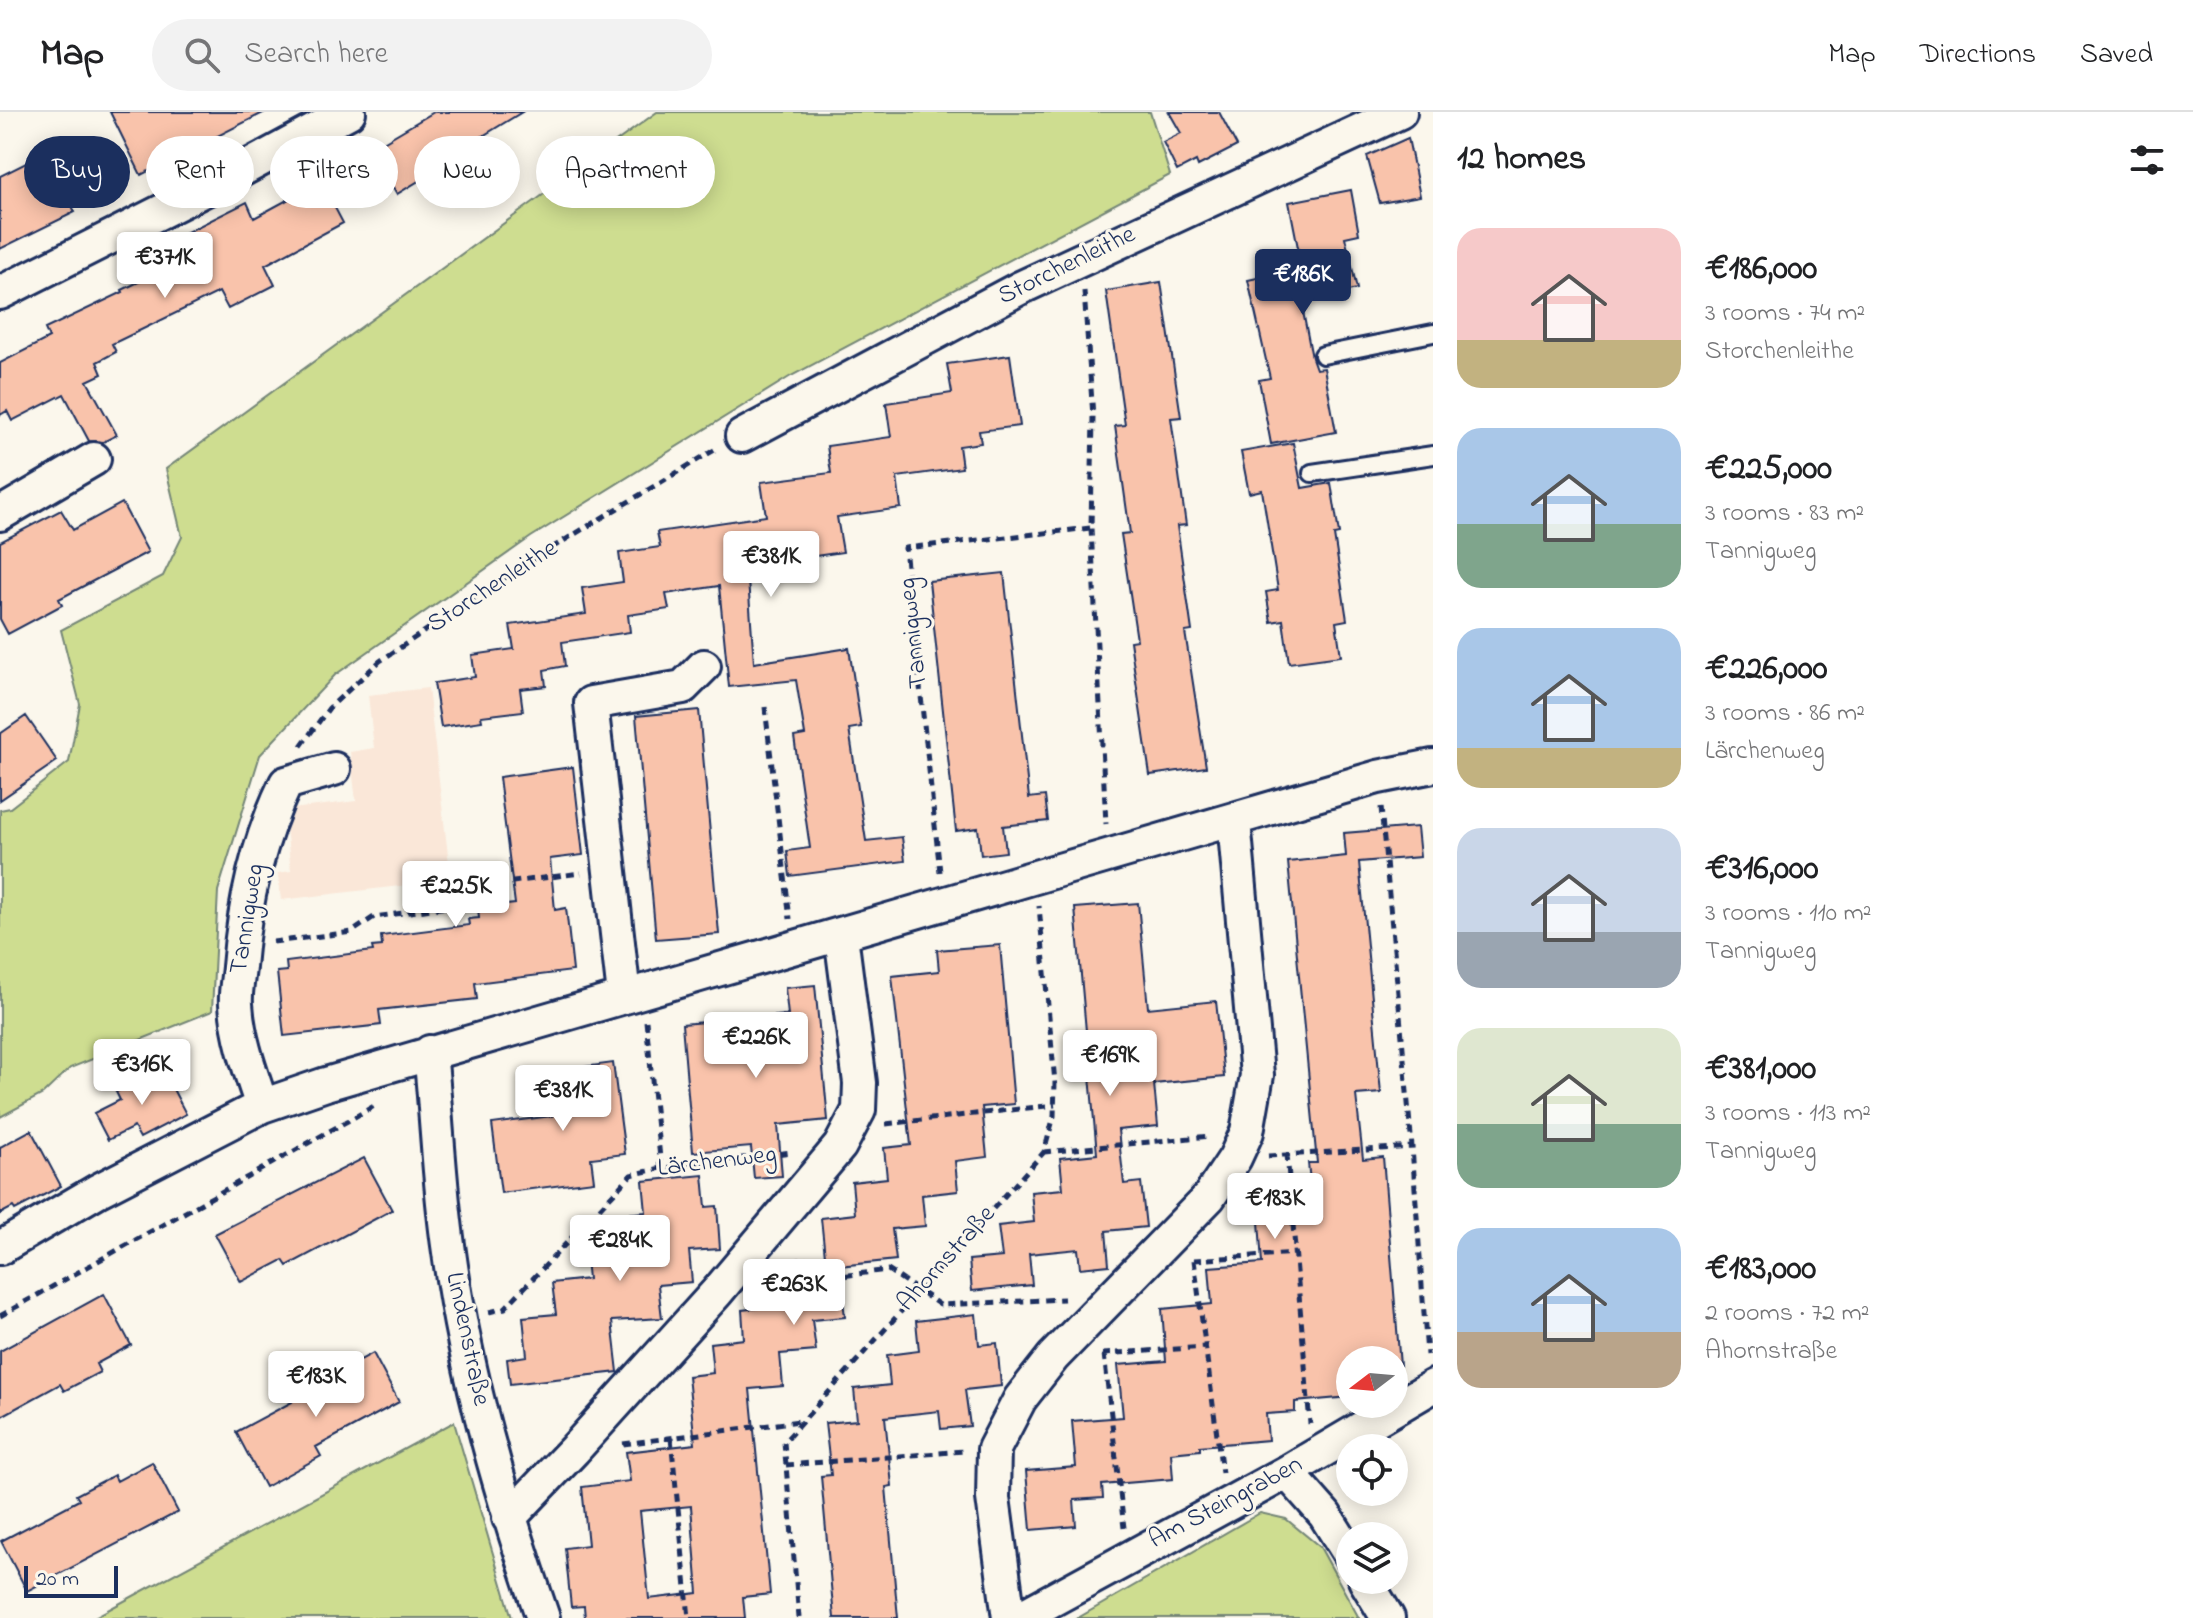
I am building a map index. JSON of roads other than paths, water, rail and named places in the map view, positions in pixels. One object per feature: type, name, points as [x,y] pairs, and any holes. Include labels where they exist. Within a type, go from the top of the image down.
[{"type":"street","name":"Storchenleithe","points":[[742,436],[1020,288],[1400,112]]},
{"type":"street","points":[[0,293],[210,187],[332,116]]},
{"type":"street","points":[[0,514],[94,459]]},
{"type":"street","points":[[634,994],[610,869],[591,703],[683,687],[704,666]]},
{"type":"street","points":[[0,1248],[97,1191],[262,1106],[430,1052],[1378,777],[1433,766]]},
{"type":"street","name":"Tannigweg","points":[[262,1106],[246,1059],[236,1003],[241,946],[259,852],[286,783],[334,769]]},
{"type":"street","points":[[1009,1618],[993,1498],[994,1449],[1020,1399],[1053,1357],[1209,1197],[1241,1145],[1257,1075],[1234,821]]},
{"type":"street","name":"Lärchenweg","points":[[509,1518],[717,1292],[844,1137],[859,1110],[860,1083],[841,935]]},
{"type":"street","name":"Lindenstraße","points":[[430,1052],[449,1252],[461,1319],[509,1518],[543,1618]]},
{"type":"street","name":"Am Steingraben","points":[[1019,1618],[1226,1506],[1431,1387]]},
{"type":"street","points":[[1300,1464],[1336,1533]]},
{"type":"street","points":[[1373,1594],[1388,1618]]},
{"type":"lane","points":[[1323,355],[1433,333]]},
{"type":"lane","points":[[1312,473],[1433,455]]}]
